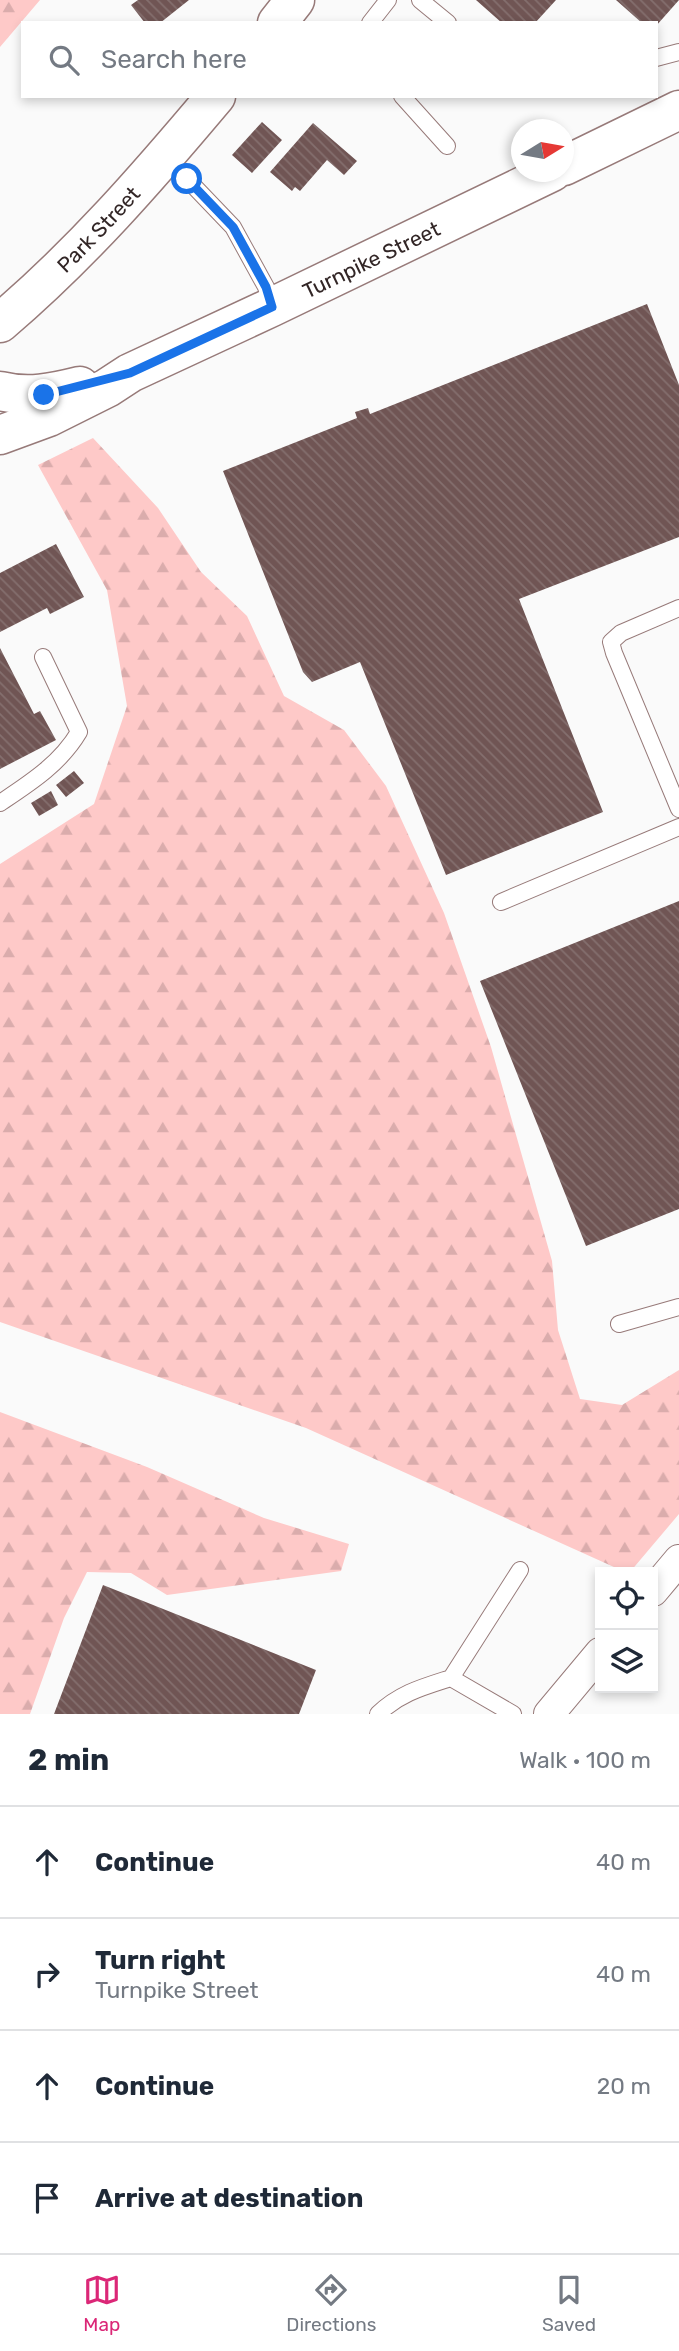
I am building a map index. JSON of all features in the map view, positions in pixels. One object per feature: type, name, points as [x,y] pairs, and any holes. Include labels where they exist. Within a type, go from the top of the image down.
[{"type":"street","points":[[279,21],[295,0]]},
{"type":"street","name":"Park Street","points":[[0,323],[81,249],[134,194],[214,98]]},
{"type":"street","points":[[574,161],[679,110]]},
{"type":"street","name":"Turnpike Street","points":[[0,435],[49,417],[107,388],[130,373],[531,182]]},
{"type":"street","points":[[0,391],[21,396],[44,395],[130,373]]},
{"type":"street","points":[[658,1585],[679,1560]]},
{"type":"street","points":[[549,1714],[595,1659]]},
{"type":"lane","points":[[372,21],[388,0]]},
{"type":"lane","points":[[420,0],[446,21]]},
{"type":"lane","points":[[658,57],[679,52]]},
{"type":"lane","points":[[404,98],[447,146]]},
{"type":"lane","points":[[165,156],[233,227],[266,287],[272,307]]},
{"type":"lane","points":[[679,608],[621,633],[611,642],[679,808]]},
{"type":"lane","points":[[0,803],[44,773],[69,750],[79,732],[43,657]]},
{"type":"lane","points":[[501,902],[679,827]]},
{"type":"lane","points":[[619,1324],[679,1307]]},
{"type":"lane","points":[[378,1714],[412,1690],[451,1678],[520,1570]]},
{"type":"lane","points":[[451,1678],[513,1714]]},
{"type":"green space","points":[[0,0],[40,0],[21,21],[0,47]]},
{"type":"green space","points":[[93,438],[158,508],[201,572],[247,616],[284,696],[344,730],[386,786],[444,913],[491,1047],[552,1261],[558,1330],[580,1399],[622,1405],[679,1370],[679,1514],[634,1567],[614,1567],[306,1428],[0,1322],[0,864],[94,804],[127,706],[107,590],[38,465]]},
{"type":"green space","points":[[0,1412],[147,1467],[264,1518],[349,1544],[341,1571],[167,1595],[131,1573],[87,1572],[64,1618],[30,1714],[0,1714]]},
{"type":"building","points":[[138,0],[189,0],[163,21],[143,21],[131,5]]},
{"type":"building","points":[[476,0],[556,0],[537,21],[500,21]]},
{"type":"building","points":[[616,0],[679,0],[658,24],[658,21],[640,21]]},
{"type":"building","points":[[262,122],[282,140],[252,173],[232,155]]},
{"type":"building","points":[[313,123],[357,161],[344,175],[327,160],[300,191],[295,187],[292,191],[270,172]]},
{"type":"building","points":[[647,304],[679,385],[679,537],[519,599],[603,812],[446,875],[360,662],[312,682],[303,672],[223,471],[357,418],[355,412],[368,408],[370,414]]},
{"type":"building","points":[[56,544],[84,597],[50,614],[47,608],[0,632],[0,573]]},
{"type":"building","points":[[0,648],[34,714],[40,711],[56,740],[0,769]]},
{"type":"building","points":[[74,771],[84,783],[66,797],[56,785]]},
{"type":"building","points":[[51,791],[58,805],[39,816],[31,803]]},
{"type":"building","points":[[679,901],[679,1209],[586,1246],[480,981]]},
{"type":"building","points":[[103,1585],[316,1670],[299,1714],[54,1714]]},
{"type":"route","points":[[44,395],[130,373],[272,307],[266,287],[233,227],[187,179]]}]
